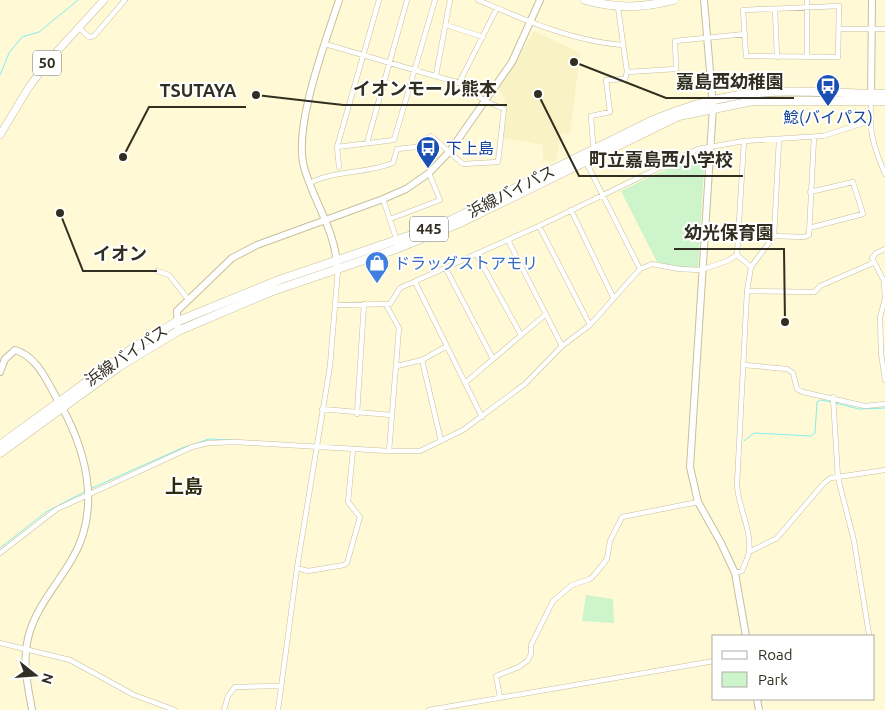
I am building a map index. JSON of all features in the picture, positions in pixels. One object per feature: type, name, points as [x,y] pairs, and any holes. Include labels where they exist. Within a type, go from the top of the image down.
[{"type":"highway","points":[[585,0],[618,8],[649,6],[674,0]]},
{"type":"highway","name":"浜線バイパス","points":[[0,453],[120,366],[178,331],[270,292],[338,269],[475,210],[584,158],[650,121],[761,93],[871,98],[885,101]]},
{"type":"highway","name":"浜線バイパス","points":[[871,98],[885,94]]},
{"type":"highway","name":"浜線バイパス","points":[[0,445],[156,333],[176,322],[279,280],[337,260],[396,245]]},
{"type":"main road","name":"50","points":[[0,135],[37,76],[104,0]]},
{"type":"street","points":[[80,28],[89,37],[94,36],[125,0]]},
{"type":"street","points":[[278,710],[297,568],[330,366],[338,269],[325,219],[303,164],[302,129],[339,0]]},
{"type":"street","points":[[339,167],[337,147],[378,0]]},
{"type":"street","points":[[367,143],[407,0]]},
{"type":"street","points":[[337,147],[394,140],[435,0]]},
{"type":"street","points":[[436,76],[450,0]]},
{"type":"street","points":[[478,0],[564,35],[596,43],[622,45]]},
{"type":"street","points":[[178,331],[176,322],[177,311],[232,258],[257,245],[383,199],[406,189],[429,173],[450,151],[512,62],[532,22],[540,0]]},
{"type":"street","points":[[704,0],[713,104],[690,467],[698,502],[721,542],[735,573],[746,635]]},
{"type":"street","points":[[807,0],[807,57]]},
{"type":"street","points":[[872,0],[870,121],[873,145],[885,174]]},
{"type":"street","points":[[839,6],[838,57],[746,56],[743,10],[807,7],[839,6]]},
{"type":"street","points":[[459,83],[497,8]]},
{"type":"street","points":[[593,144],[591,116],[610,112],[606,80],[625,79],[627,72],[618,8]]},
{"type":"street","points":[[775,9],[777,57]]},
{"type":"street","points":[[446,25],[483,37]]},
{"type":"street","points":[[839,29],[885,29]]},
{"type":"street","points":[[627,72],[676,69],[675,41],[707,36],[745,34]]},
{"type":"street","points":[[310,183],[321,178],[379,169],[393,163],[397,149],[416,147],[431,136],[463,164],[498,162],[504,109],[485,101],[459,83],[325,44]]},
{"type":"street","points":[[335,305],[386,305],[392,302],[397,291],[415,282],[477,255],[698,150],[710,146],[744,141],[823,136],[870,121]]},
{"type":"street","points":[[774,236],[804,237],[808,235],[810,228],[810,192],[814,137]]},
{"type":"street","points":[[735,573],[742,571],[749,552],[748,536],[738,502],[737,485],[747,291],[751,267],[774,236],[778,140]]},
{"type":"street","points":[[737,255],[744,141]]},
{"type":"street","points":[[584,158],[640,269]]},
{"type":"street","points":[[390,218],[440,200],[429,173]]},
{"type":"street","points":[[810,192],[853,182],[863,214],[810,228]]},
{"type":"street","points":[[383,199],[390,218],[396,245]]},
{"type":"street","points":[[571,210],[613,297]]},
{"type":"street","points":[[539,226],[590,325]]},
{"type":"street","points":[[508,240],[562,346]]},
{"type":"street","points":[[885,249],[876,253],[872,258],[884,281],[885,299],[880,317],[885,380]]},
{"type":"street","points":[[477,255],[521,335]]},
{"type":"street","points":[[737,255],[751,267]]},
{"type":"street","points":[[0,553],[56,509],[192,447],[208,443],[236,442],[389,452],[420,451],[463,430],[525,384],[562,346],[590,325],[640,269],[652,264],[679,269],[701,270],[727,261],[737,255]]},
{"type":"street","points":[[747,291],[815,292],[820,286],[873,263]]},
{"type":"street","points":[[446,269],[493,359]]},
{"type":"street","points":[[157,271],[169,275],[188,299]]},
{"type":"street","points":[[415,282],[482,417]]},
{"type":"street","points":[[357,414],[364,304]]},
{"type":"street","points":[[386,305],[399,328],[389,452]]},
{"type":"street","points":[[465,383],[546,314]]},
{"type":"street","points":[[397,366],[422,360],[447,346]]},
{"type":"street","points":[[0,372],[9,352],[15,350],[23,352],[42,373],[59,401],[83,454],[88,494],[86,518],[74,557],[35,617],[26,650],[32,710]]},
{"type":"street","points":[[422,360],[441,441]]},
{"type":"street","points":[[744,366],[787,369],[792,373],[797,389],[865,406],[885,404]]},
{"type":"street","points":[[833,397],[838,478],[854,541],[869,634]]},
{"type":"street","points":[[322,409],[391,416]]},
{"type":"street","points":[[297,568],[308,571],[347,563],[360,517],[348,502],[353,450]]},
{"type":"street","points":[[749,552],[777,538],[824,483],[831,478],[885,470]]},
{"type":"street","points":[[500,697],[496,676],[518,667],[528,660],[531,654],[531,645],[553,602],[572,585],[590,579],[596,573],[607,559],[610,541],[622,517],[698,502]]},
{"type":"street","points":[[0,642],[70,660],[118,687],[175,710]]},
{"type":"street","points":[[429,710],[712,661]]},
{"type":"street","points":[[224,710],[228,696],[235,688],[281,686]]},
{"type":"shaded area","points":[[534,31],[580,53],[570,134],[561,133],[556,161],[543,161],[543,145],[504,138],[505,100],[498,89]]},
{"type":"green space","points":[[705,154],[698,267],[679,267],[657,262],[621,191],[685,160]]},
{"type":"green space","points":[[586,595],[613,599],[614,623],[582,621]]},
{"type":"waterway","points":[[0,75],[9,53],[22,37],[39,32],[78,0]]},
{"type":"waterway","points":[[744,441],[754,433],[811,436],[815,433],[817,402],[821,400],[831,402]]},
{"type":"waterway","points":[[835,403],[859,409],[885,408]]},
{"type":"waterway","points":[[90,489],[182,448],[209,439],[286,443]]},
{"type":"waterway","points":[[0,548],[46,512],[84,492]]},
{"type":"place","name":"嘉島西幼稚園","points":[[574,62]]},
{"type":"place","name":"町立嘉島西小学校","points":[[538,94]]},
{"type":"place","name":"イオンモール熊本","points":[[256,95]]},
{"type":"place","name":"鯰(バイパス)","points":[[828,107]]},
{"type":"place","name":"TSUTAYA","points":[[123,157]]},
{"type":"place","name":"下上島","points":[[428,169]]},
{"type":"place","name":"イオン","points":[[60,213]]},
{"type":"place","name":"ドラッグストアモリ","points":[[377,284]]},
{"type":"place","name":"幼光保育園","points":[[785,322]]},
{"type":"district","name":"上島","points":[[184,486]]}]
